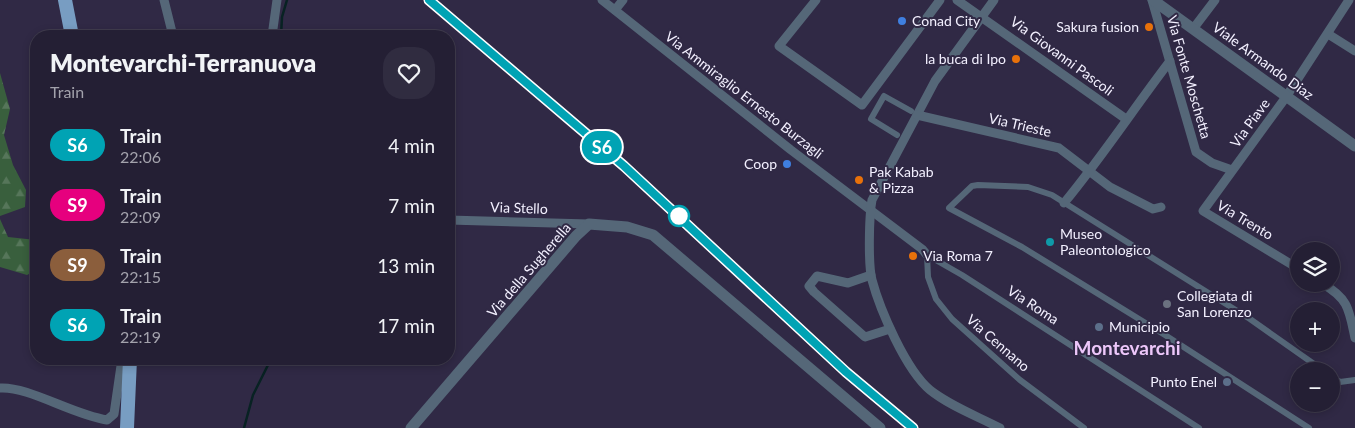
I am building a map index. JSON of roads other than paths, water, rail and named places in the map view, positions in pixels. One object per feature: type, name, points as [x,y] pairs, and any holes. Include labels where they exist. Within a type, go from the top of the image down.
[{"type":"main road","points":[[65,0],[71,30]]},
{"type":"main road","points":[[127,428],[130,365]]},
{"type":"street","points":[[164,0],[172,30]]},
{"type":"street","points":[[273,30],[277,0]]},
{"type":"street","name":"Via Ammiraglio Ernesto Burzagli","points":[[602,0],[922,249],[927,255]]},
{"type":"street","points":[[615,10],[623,0]]},
{"type":"street","points":[[816,0],[780,46],[862,105],[940,0]]},
{"type":"street","name":"Via Giovanni Pascoli","points":[[957,0],[1126,119]]},
{"type":"street","points":[[994,0],[914,113],[872,200],[870,210],[871,275],[890,328],[921,381],[930,390],[952,404],[1000,428]]},
{"type":"street","name":"Viale Armando Diaz","points":[[1153,0],[1355,146]]},
{"type":"street","name":"Via Fonte Moschetta","points":[[1153,0],[1196,152],[1212,163],[1232,170]]},
{"type":"street","points":[[1193,30],[1215,0]]},
{"type":"street","name":"Via Piave","points":[[1203,211],[1286,97],[1349,0]]},
{"type":"street","points":[[1328,34],[1355,51]]},
{"type":"street","points":[[1064,203],[1090,172],[1126,119],[1170,61]]},
{"type":"street","points":[[897,135],[871,119],[884,96],[914,113]]},
{"type":"street","name":"Via Trieste","points":[[914,113],[1059,148],[1110,186],[1153,209],[1161,208]]},
{"type":"street","points":[[1308,428],[1142,321],[1022,247],[949,208],[972,186],[978,185],[1028,187],[1052,195],[1250,319],[1311,362]]},
{"type":"street","name":"Via Trento","points":[[1203,211],[1290,264]]},
{"type":"street","name":"Via Stello","points":[[455,220],[589,224]]},
{"type":"street","name":"Via della Sugherella","points":[[412,428],[576,236],[589,224],[627,228],[653,235],[880,428]]},
{"type":"street","name":"Via Cennano","points":[[927,255],[928,277],[936,299],[952,319],[1020,380],[1084,428]]},
{"type":"street","name":"Via Roma","points":[[927,255],[962,275],[1199,428]]},
{"type":"street","points":[[871,275],[848,283],[817,276],[809,286],[865,337],[890,328]]},
{"type":"street","points":[[1333,292],[1348,305],[1355,338]]},
{"type":"street","points":[[0,388],[15,388],[89,417],[107,420],[114,414],[121,365]]},
{"type":"street","points":[[1340,382],[1355,380]]},
{"type":"waterway","points":[[281,30],[282,17],[287,0]]},
{"type":"waterway","points":[[244,428],[253,395],[268,365]]},
{"type":"railway","points":[[429,0],[624,166],[846,372],[913,428]]},
{"type":"train","name":"S6","points":[[429,0],[624,166],[846,372],[913,428]]},
{"type":"place","name":"Conad City","points":[[902,21]]},
{"type":"place","name":"Sakura fusion","points":[[1149,27]]},
{"type":"place","name":"la buca di Ipo","points":[[1016,59]]},
{"type":"place","name":"Coop","points":[[787,164]]},
{"type":"place","name":"Pak Kabab & Pizza","points":[[859,180]]},
{"type":"place","name":"Museo Paleontologico","points":[[1050,242]]},
{"type":"place","name":"Via Roma 7","points":[[913,256]]},
{"type":"place","name":"Collegiata di San Lorenzo","points":[[1167,304]]},
{"type":"place","name":"Municipio","points":[[1099,327]]},
{"type":"place","name":"Punto Enel","points":[[1227,382]]},
{"type":"district","name":"Montevarchi","points":[[1127,348]]}]
